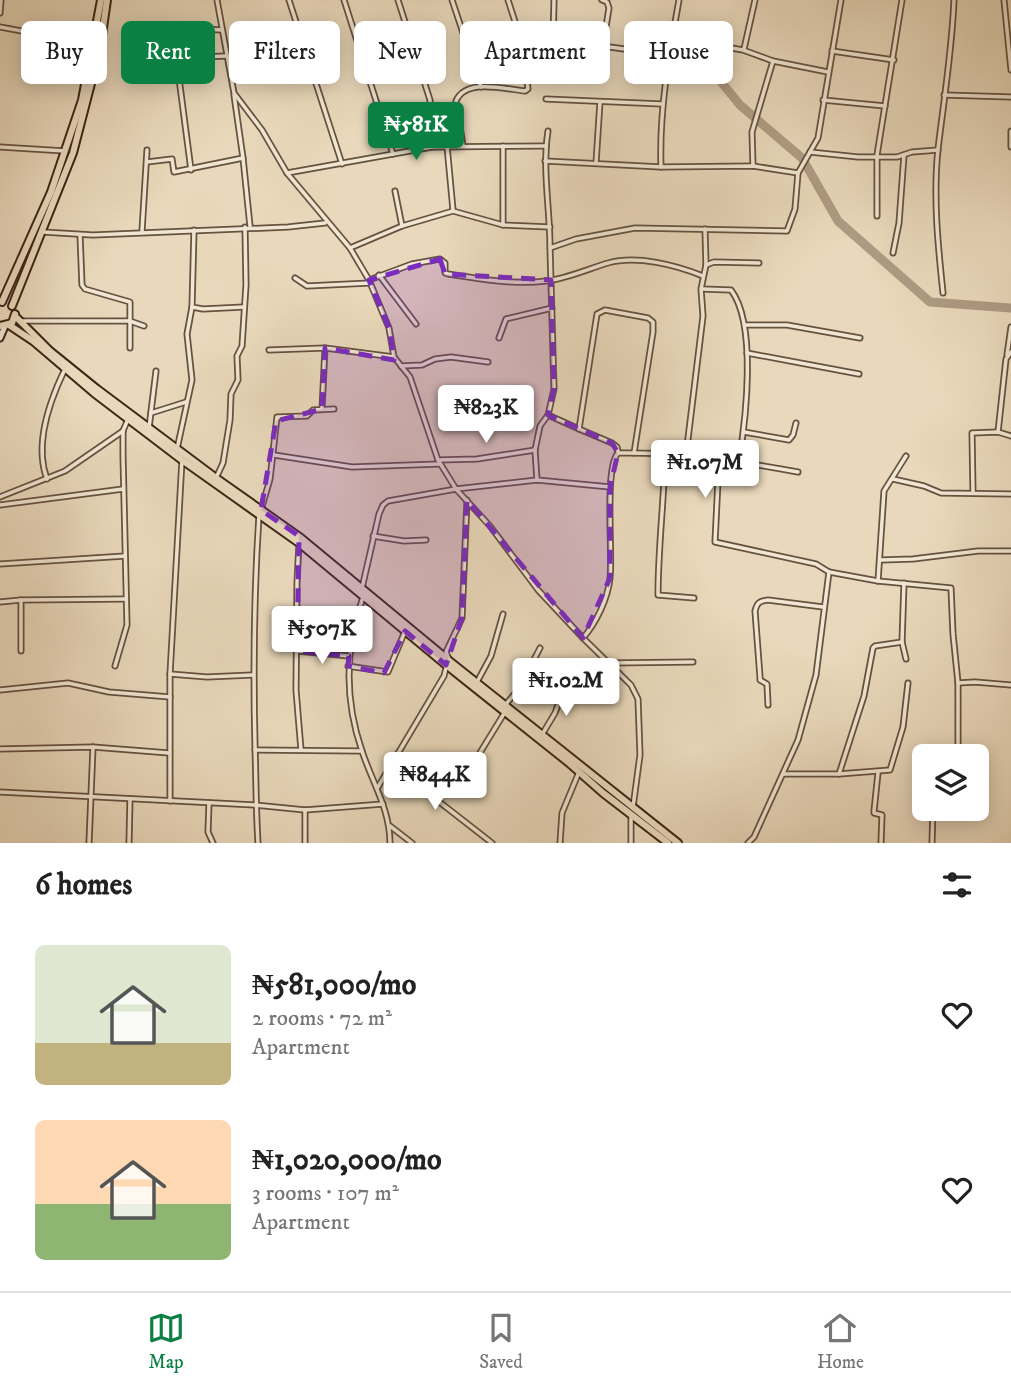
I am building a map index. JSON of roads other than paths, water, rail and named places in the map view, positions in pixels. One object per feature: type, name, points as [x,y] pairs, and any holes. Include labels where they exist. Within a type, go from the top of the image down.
[{"type":"main road","points":[[97,21],[101,0]]},
{"type":"main road","points":[[12,306],[73,153],[88,102],[107,0]]},
{"type":"main road","points":[[85,84],[51,192],[14,279],[1,302],[12,306],[18,319],[50,351],[181,454],[362,588],[447,663],[477,682],[505,708],[543,733],[580,768]]},
{"type":"main road","points":[[5,326],[18,319]]},
{"type":"main road","points":[[5,326],[33,341],[128,419],[216,478],[260,512]]},
{"type":"main road","points":[[300,540],[404,631],[580,768],[668,843]]},
{"type":"main road","points":[[632,812],[678,843]]},
{"type":"street","points":[[0,13],[1,0]]},
{"type":"street","points":[[216,478],[223,463],[231,394],[238,380],[237,356],[242,346],[247,227],[243,158],[217,0]]},
{"type":"street","points":[[289,0],[342,164]]},
{"type":"street","points":[[344,0],[393,154]]},
{"type":"street","points":[[398,0],[430,100],[432,147]]},
{"type":"street","points":[[452,0],[481,87]]},
{"type":"street","points":[[508,0],[515,21]]},
{"type":"street","points":[[554,0],[554,21]]},
{"type":"street","points":[[602,0],[607,2],[609,8],[607,21]]},
{"type":"street","points":[[675,21],[678,0]]},
{"type":"street","points":[[743,50],[755,0]]},
{"type":"street","points":[[550,248],[576,239],[635,228],[787,232],[794,209],[798,173],[818,138],[822,100],[841,0]]},
{"type":"street","points":[[877,216],[877,155],[902,0]]},
{"type":"street","points":[[943,293],[936,219],[938,150],[952,42],[954,0]]},
{"type":"street","points":[[1004,0],[1011,70]]},
{"type":"street","points":[[0,27],[21,31]]},
{"type":"street","points":[[215,30],[222,30]]},
{"type":"street","points":[[733,48],[773,61],[828,72]]},
{"type":"street","points":[[832,51],[894,60]]},
{"type":"street","points":[[191,170],[177,64],[179,58],[226,56]]},
{"type":"street","points":[[752,166],[754,125],[760,113],[773,61]]},
{"type":"street","points":[[463,146],[456,102],[463,91],[481,87],[525,91],[528,89],[527,84]]},
{"type":"street","points":[[661,167],[664,84]]},
{"type":"street","points":[[234,93],[262,130],[287,173],[326,223],[350,248],[370,281],[389,328],[394,357],[410,377],[439,462],[456,489],[491,526],[538,590],[631,685],[638,699],[640,755],[632,812],[631,843]]},
{"type":"street","points":[[944,95],[1011,97]]},
{"type":"street","points":[[546,99],[662,104]]},
{"type":"street","points":[[822,100],[885,106]]},
{"type":"street","points":[[596,163],[600,102]]},
{"type":"street","points":[[537,480],[535,450],[540,426],[548,415],[554,389],[550,227],[545,161],[548,131]]},
{"type":"street","points":[[1011,131],[1011,147]]},
{"type":"street","points":[[447,146],[453,211]]},
{"type":"street","points":[[503,146],[503,225]]},
{"type":"street","points":[[287,173],[432,147],[546,146]]},
{"type":"street","points":[[0,147],[65,151]]},
{"type":"street","points":[[142,231],[147,150]]},
{"type":"street","points":[[810,152],[858,157],[938,150]]},
{"type":"street","points":[[893,253],[899,223],[904,155]]},
{"type":"street","points":[[147,162],[172,159],[174,172],[243,158]]},
{"type":"street","points":[[545,161],[661,167],[752,166],[798,173]]},
{"type":"street","points":[[395,191],[402,226]]},
{"type":"street","points":[[350,248],[402,226],[453,211],[503,225],[550,227]]},
{"type":"street","points":[[41,232],[80,235],[326,223]]},
{"type":"street","points":[[686,455],[703,316],[701,289],[706,265],[705,229]]},
{"type":"street","points":[[170,801],[170,674],[181,454],[192,380],[187,334],[192,307],[194,230]]},
{"type":"street","points":[[80,235],[82,285],[90,292],[130,302],[130,348]]},
{"type":"street","points":[[295,278],[307,286],[370,281],[379,275],[412,264],[440,260],[446,263],[445,273],[513,281],[551,281],[610,262],[634,260],[703,276]]},
{"type":"street","points":[[706,265],[713,262],[759,263]]},
{"type":"street","points":[[379,275],[416,324]]},
{"type":"street","points":[[701,289],[731,290],[739,311],[744,316],[747,353],[744,432],[739,461]]},
{"type":"street","points":[[192,307],[216,310],[244,307]]},
{"type":"street","points":[[499,338],[506,319],[552,308]]},
{"type":"street","points":[[579,429],[597,314],[605,310],[648,318],[653,322],[653,332],[634,453]]},
{"type":"street","points":[[18,319],[131,321],[144,326]]},
{"type":"street","points":[[745,325],[787,325],[860,338]]},
{"type":"street","points":[[0,338],[5,326]]},
{"type":"street","points":[[998,432],[1011,327]]},
{"type":"street","points":[[269,350],[325,348],[394,357]]},
{"type":"street","points":[[322,409],[325,348]]},
{"type":"street","points":[[747,353],[859,374]]},
{"type":"street","points":[[401,366],[422,365],[435,359],[451,357],[488,362]]},
{"type":"street","points":[[47,479],[43,448],[46,424],[51,402],[65,369]]},
{"type":"street","points":[[149,428],[156,371]]},
{"type":"street","points":[[151,413],[187,402]]},
{"type":"street","points":[[258,843],[253,675],[254,580],[260,512],[274,455],[277,417],[307,416],[313,410],[334,409]]},
{"type":"street","points":[[548,415],[612,443],[617,447],[618,453],[613,461],[610,487],[610,578],[606,597],[583,638]]},
{"type":"street","points":[[115,666],[127,625],[123,431],[128,419]]},
{"type":"street","points":[[744,432],[789,440],[796,423]]},
{"type":"street","points":[[0,497],[47,479],[84,460],[123,431]]},
{"type":"street","points":[[973,493],[972,433],[998,432],[1011,436]]},
{"type":"street","points":[[274,455],[352,467],[477,459],[535,450]]},
{"type":"street","points":[[618,453],[686,455],[797,472]]},
{"type":"street","points":[[665,455],[658,595],[694,598]]},
{"type":"street","points":[[878,581],[884,491],[906,456]]},
{"type":"street","points":[[719,460],[715,542],[816,564],[829,572],[878,581],[951,588],[958,684],[958,744]]},
{"type":"street","points":[[892,479],[941,493],[1011,494]]},
{"type":"street","points":[[362,588],[379,514],[388,501],[456,489],[537,480],[610,487]]},
{"type":"street","points":[[0,505],[123,489]]},
{"type":"street","points":[[378,787],[444,676],[446,652],[461,618],[467,500]]},
{"type":"street","points":[[373,536],[404,541],[426,540]]},
{"type":"street","points":[[300,540],[296,690],[300,750]]},
{"type":"street","points":[[881,560],[988,550],[1011,551]]},
{"type":"street","points":[[0,564],[125,556]]},
{"type":"street","points":[[748,843],[754,836],[798,740],[816,675],[829,572]]},
{"type":"street","points":[[904,583],[902,642],[906,659]]},
{"type":"street","points":[[363,597],[353,625],[348,666],[349,698],[362,751],[378,787],[390,826],[390,843]]},
{"type":"street","points":[[0,602],[126,599]]},
{"type":"street","points":[[21,600],[21,651]]},
{"type":"street","points":[[768,705],[767,684],[760,680],[756,605],[768,600],[823,607]]},
{"type":"street","points":[[477,682],[491,656],[503,614]]},
{"type":"street","points":[[348,666],[387,672],[404,631]]},
{"type":"street","points":[[839,774],[864,696],[873,648],[902,642]]},
{"type":"street","points":[[461,782],[518,690],[540,648]]},
{"type":"street","points":[[297,651],[349,656]]},
{"type":"street","points":[[609,663],[693,662]]},
{"type":"street","points":[[170,674],[207,677],[253,675]]},
{"type":"street","points":[[958,684],[975,682],[1011,685]]},
{"type":"street","points":[[0,690],[68,683],[109,692],[170,697]]},
{"type":"street","points":[[783,774],[878,773],[890,770],[903,727],[908,683]]},
{"type":"street","points":[[543,733],[555,713],[563,691]]},
{"type":"street","points":[[0,749],[93,747],[170,753]]},
{"type":"street","points":[[89,843],[93,747]]},
{"type":"street","points":[[256,750],[362,751]]},
{"type":"street","points":[[392,765],[492,843]]},
{"type":"street","points":[[560,843],[562,813],[580,768]]},
{"type":"street","points":[[878,773],[874,813],[882,814],[881,843]]},
{"type":"street","points":[[0,793],[255,805],[305,810],[383,804]]},
{"type":"street","points":[[129,843],[130,799]]},
{"type":"street","points":[[209,803],[209,834],[212,843]]},
{"type":"street","points":[[305,810],[305,843]]},
{"type":"street","points":[[932,843],[933,821]]},
{"type":"street","points":[[390,826],[412,843]]},
{"type":"waterway","points":[[723,84],[740,105],[802,158],[838,221],[930,302],[1011,308]]}]
